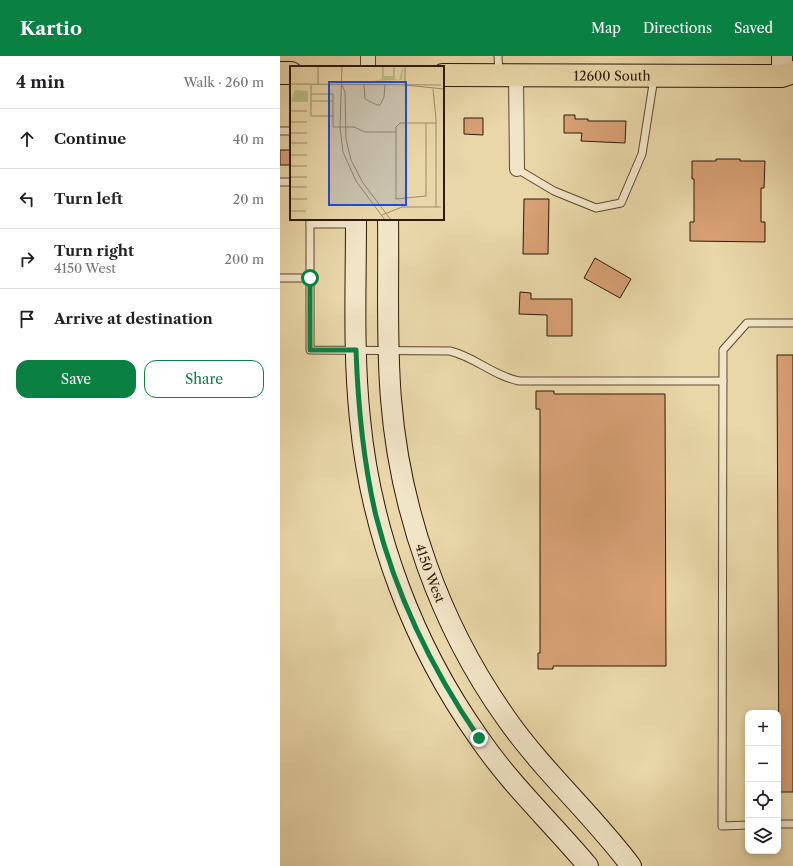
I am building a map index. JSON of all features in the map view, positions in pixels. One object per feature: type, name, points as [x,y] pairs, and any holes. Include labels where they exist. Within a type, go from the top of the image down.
[{"type":"main road","name":"12600 South","points":[[444,75],[504,69],[654,76],[787,72]]},
{"type":"street","points":[[504,69],[517,169]]},
{"type":"street","name":"4150 West","points":[[388,220],[389,350],[394,430],[406,496],[427,567],[454,631],[487,690],[525,744],[596,823],[632,866]]},
{"type":"street","points":[[356,222],[356,350],[361,427],[370,485],[377,516],[397,580],[421,638],[440,676],[459,708],[494,759],[588,866]]},
{"type":"lane","points":[[517,169],[554,191],[596,208],[621,203],[642,154],[654,76]]},
{"type":"lane","points":[[356,222],[310,222],[310,350],[441,350],[467,356],[501,376],[519,381],[723,381]]},
{"type":"lane","points":[[280,278],[310,278]]},
{"type":"lane","points":[[745,826],[722,826],[724,350],[747,323],[793,323]]},
{"type":"lane","points":[[781,824],[793,824]]},
{"type":"building","points":[[564,115],[575,115],[575,119],[588,119],[588,121],[626,121],[625,143],[581,141],[582,133],[564,133]]},
{"type":"building","points":[[464,118],[483,118],[483,135],[464,134]]},
{"type":"building","points":[[280,150],[290,150],[290,165],[280,165]]},
{"type":"building","points":[[716,159],[765,161],[764,188],[761,188],[761,222],[765,222],[765,242],[690,241],[690,222],[694,222],[694,179],[692,179],[692,161],[716,161]]},
{"type":"building","points":[[524,199],[549,199],[548,254],[523,254]]},
{"type":"building","points":[[595,258],[631,279],[620,298],[584,278]]},
{"type":"building","points":[[520,292],[531,293],[531,299],[572,299],[572,336],[547,336],[547,315],[519,314]]},
{"type":"building","points":[[777,355],[793,355],[793,792],[781,792],[781,710],[779,710]]},
{"type":"building","points":[[536,391],[554,391],[554,394],[665,394],[666,666],[553,666],[553,669],[538,669],[538,653],[540,653],[540,409],[536,409]]},
{"type":"route","points":[[310,278],[310,350],[356,350],[357,384],[364,453],[377,516],[386,548],[409,611],[424,644],[440,676],[479,738]]}]
